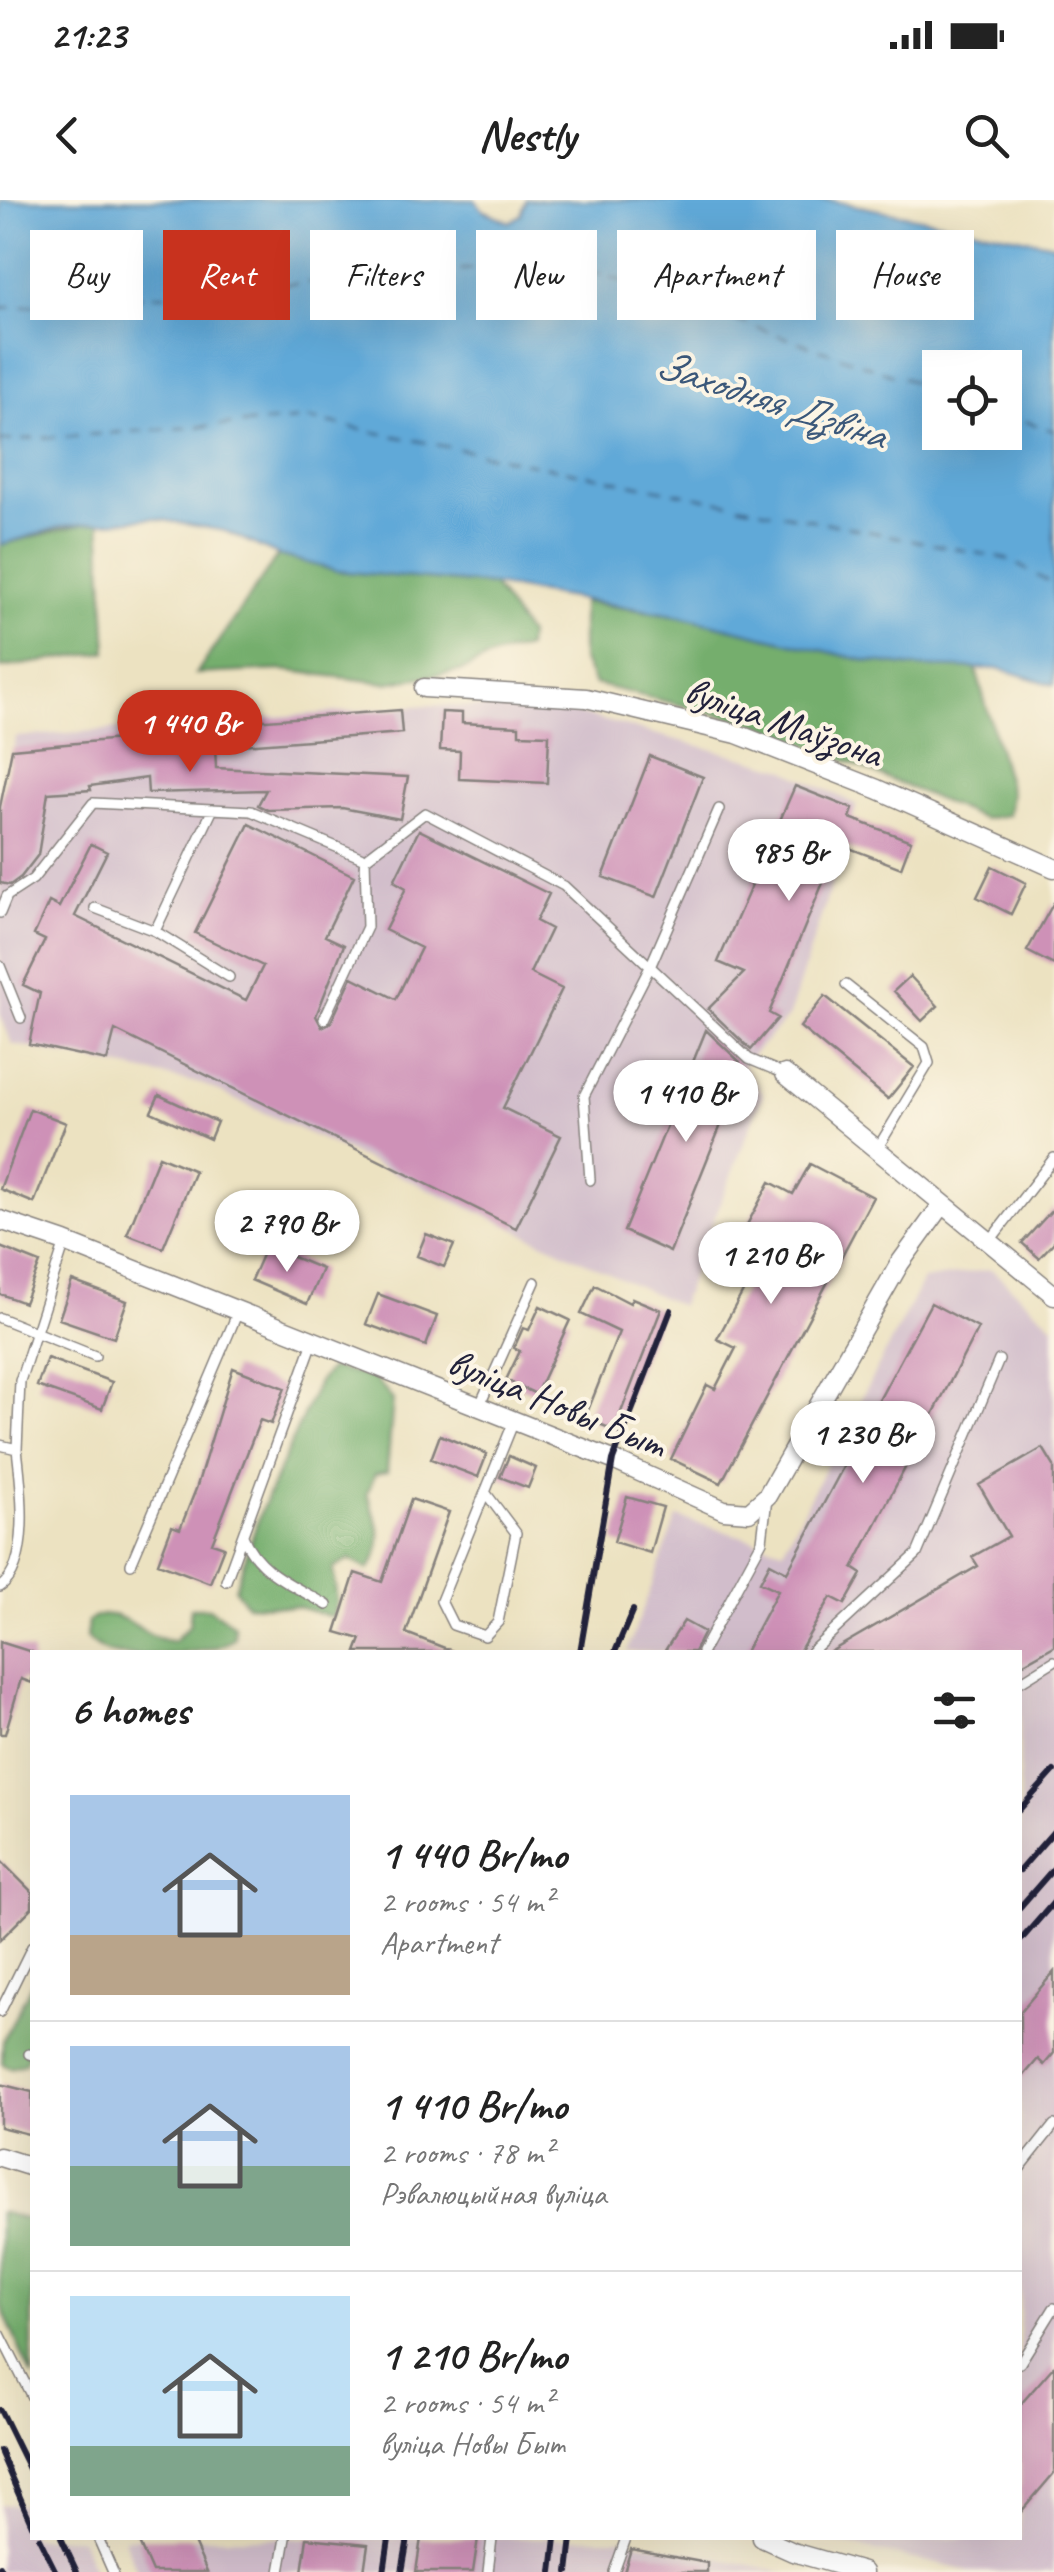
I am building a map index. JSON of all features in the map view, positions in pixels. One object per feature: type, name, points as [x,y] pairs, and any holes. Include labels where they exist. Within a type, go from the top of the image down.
[{"type":"street","name":"вуліца Маўзона","points":[[424,688],[586,698],[737,734],[1051,866]]},
{"type":"street","points":[[785,1074],[1054,1295]]},
{"type":"street","points":[[767,1496],[900,1262],[942,1205]]},
{"type":"street","name":"вуліца Новы Быт","points":[[0,1220],[66,1242],[237,1314],[514,1421],[724,1510],[749,1512],[767,1496]]},
{"type":"street","points":[[0,2157],[30,2166]]},
{"type":"street","points":[[766,2540],[793,2552],[863,2572]]},
{"type":"lane","points":[[0,913],[7,896],[33,878],[94,804],[250,811],[364,859]]},
{"type":"lane","points":[[590,1180],[584,1096],[650,967],[719,809]]},
{"type":"lane","points":[[155,932],[213,810]]},
{"type":"lane","points":[[364,859],[425,813],[564,886],[749,1059],[785,1074]]},
{"type":"lane","points":[[324,1019],[367,927],[364,859]]},
{"type":"lane","points":[[95,908],[155,932],[229,977]]},
{"type":"lane","points":[[0,966],[21,1018]]},
{"type":"lane","points":[[846,986],[924,1047],[929,1063],[877,1150]]},
{"type":"lane","points":[[989,1242],[1054,1158]]},
{"type":"lane","points":[[0,1587],[14,1574],[24,1505],[17,1450],[20,1381],[66,1242]]},
{"type":"lane","points":[[479,1407],[535,1282]]},
{"type":"lane","points":[[131,1564],[237,1314]]},
{"type":"lane","points":[[0,1318],[95,1356]]},
{"type":"lane","points":[[226,1581],[314,1342]]},
{"type":"lane","points":[[813,1650],[917,1554],[999,1360]]},
{"type":"lane","points":[[485,1492],[516,1532],[498,1622],[485,1636],[452,1625],[441,1601],[485,1492],[514,1421]]},
{"type":"lane","points":[[0,1445],[17,1450]]},
{"type":"lane","points":[[703,1650],[762,1541],[767,1496]]},
{"type":"lane","points":[[243,1534],[250,1554],[266,1569],[327,1605]]},
{"type":"lane","points":[[1022,1681],[1054,1661]]},
{"type":"lane","points":[[0,2012],[30,1951]]},
{"type":"lane","points":[[1022,2165],[1054,2125]]},
{"type":"lane","points":[[1022,2361],[1054,2308]]},
{"type":"lane","points":[[0,2334],[30,2393]]},
{"type":"lane","points":[[99,2540],[113,2572]]},
{"type":"lane","points":[[280,2572],[286,2540]]},
{"type":"lane","points":[[488,2572],[492,2540]]},
{"type":"lane","points":[[614,2572],[625,2540]]},
{"type":"shaded area","points":[[428,705],[569,711],[782,768],[857,805],[789,1016],[743,1065],[763,1094],[680,1306],[202,1084],[12,1044],[0,1014],[0,806],[16,737]]},
{"type":"shaded area","points":[[991,1269],[1054,1326],[1054,2572],[974,2572],[823,2540],[1022,2540],[1022,1650],[628,1650],[677,1517],[783,1549],[923,1280]]},
{"type":"shaded area","points":[[30,2504],[30,2540],[81,2540],[95,2572],[0,2572],[0,2505]]},
{"type":"shaded area","points":[[124,2540],[631,2540],[784,2572],[138,2572]]},
{"type":"green space","points":[[100,520],[107,652],[0,668],[0,545]]},
{"type":"green space","points":[[278,555],[337,571],[493,585],[528,635],[527,648],[493,656],[461,671],[386,683],[282,670],[196,674]]},
{"type":"green space","points":[[582,602],[680,616],[867,661],[914,667],[975,666],[1011,794],[1008,815],[983,819],[762,725],[594,684],[582,659]]},
{"type":"green space","points":[[331,1368],[374,1378],[393,1400],[387,1472],[375,1474],[367,1494],[378,1523],[378,1551],[368,1570],[349,1559],[333,1569],[337,1600],[332,1617],[298,1607],[247,1605],[235,1589],[261,1511],[318,1382]]},
{"type":"green space","points":[[191,1608],[209,1608],[234,1625],[234,1638],[202,1650],[103,1650],[86,1638],[88,1621],[100,1616],[121,1618],[151,1635],[174,1641],[189,1626]]},
{"type":"green space","points":[[30,1987],[30,2052],[24,2064],[11,2068],[2,2064],[3,2041]]},
{"type":"green space","points":[[0,2212],[30,2220],[30,2372],[0,2304]]},
{"type":"water","name":"Заходняя Дзвіна","points":[[0,200],[475,200],[483,210],[509,222],[521,215],[526,200],[828,200],[1054,244],[1054,685],[1001,669],[914,667],[867,661],[680,616],[493,585],[337,571],[278,555],[225,531],[152,518],[64,526],[0,545]]},
{"type":"building","points":[[400,710],[402,733],[215,747],[216,768],[408,777],[400,819],[342,808],[268,810],[258,805],[266,790],[148,793],[147,778],[90,786],[91,790],[48,793],[38,855],[21,877],[10,885],[0,883],[0,807],[12,749],[241,728],[240,722]]},
{"type":"building","points":[[442,712],[462,713],[462,723],[519,726],[519,734],[549,735],[547,783],[459,779],[460,751],[440,750]]},
{"type":"building","points":[[650,756],[703,777],[656,897],[603,877]]},
{"type":"building","points":[[795,786],[853,809],[850,818],[911,841],[901,868],[839,844],[769,1013],[778,1018],[751,1050],[708,1009],[744,973],[718,962]]},
{"type":"building","points":[[249,824],[354,876],[325,936],[344,945],[316,1016],[322,1027],[331,1022],[352,977],[396,999],[421,948],[385,930],[406,888],[394,881],[419,830],[549,894],[536,921],[551,929],[530,973],[562,989],[503,1108],[561,1136],[516,1228],[115,1030],[107,1061],[29,1044],[40,993],[23,985],[45,940],[34,935],[49,902],[59,907],[91,844],[107,852],[75,916],[246,1000],[263,966],[195,933]]},
{"type":"building","points":[[992,866],[1026,883],[1011,914],[977,897]]},
{"type":"building","points":[[1054,902],[1054,965],[1027,951]]},
{"type":"building","points":[[910,976],[938,1006],[922,1021],[894,991]]},
{"type":"building","points":[[825,996],[914,1067],[888,1099],[800,1027]]},
{"type":"building","points":[[706,1030],[740,1062],[737,1066],[743,1070],[670,1252],[624,1231]]},
{"type":"building","points":[[159,1095],[217,1122],[210,1139],[151,1112]]},
{"type":"building","points":[[30,1109],[66,1123],[34,1203],[0,1189]]},
{"type":"building","points":[[159,1156],[195,1171],[163,1248],[127,1234]]},
{"type":"building","points":[[810,1164],[873,1197],[721,1483],[671,1459],[707,1385],[715,1389],[736,1348],[717,1339],[752,1275],[727,1262],[770,1182],[793,1194]]},
{"type":"building","points":[[1054,1208],[1054,1242],[1039,1258],[1022,1243]]},
{"type":"building","points":[[426,1234],[454,1245],[444,1267],[417,1256]]},
{"type":"building","points":[[266,1246],[322,1269],[307,1304],[251,1280]]},
{"type":"building","points":[[0,1247],[40,1263],[24,1303],[0,1294]]},
{"type":"building","points":[[72,1281],[127,1301],[114,1338],[59,1319]]},
{"type":"building","points":[[595,1285],[630,1303],[632,1298],[661,1310],[614,1430],[585,1418],[619,1332],[581,1314]]},
{"type":"building","points":[[378,1294],[437,1316],[426,1346],[366,1324]]},
{"type":"building","points":[[931,1303],[978,1328],[853,1568],[862,1574],[845,1604],[831,1597],[800,1650],[746,1650],[778,1590],[760,1582],[770,1563],[787,1572]]},
{"type":"building","points":[[540,1306],[570,1320],[536,1394],[506,1380],[520,1351],[514,1348],[523,1328],[529,1330]]},
{"type":"building","points":[[47,1358],[112,1382],[102,1409],[37,1386]]},
{"type":"building","points":[[233,1368],[285,1388],[271,1424],[260,1420],[212,1543],[224,1547],[210,1583],[158,1563],[172,1526],[180,1529],[196,1489]]},
{"type":"building","points":[[440,1435],[487,1454],[478,1477],[431,1459]]},
{"type":"building","points":[[1043,1448],[1054,1466],[1054,1646],[1022,1664],[1022,1650],[833,1650],[978,1566],[972,1557],[1009,1536],[979,1485]]},
{"type":"building","points":[[509,1456],[536,1468],[528,1488],[500,1477]]},
{"type":"building","points":[[627,1497],[663,1507],[650,1553],[614,1542]]},
{"type":"building","points":[[411,1499],[449,1512],[406,1633],[450,1650],[357,1650],[361,1639],[336,1632],[355,1573],[382,1582]]},
{"type":"building","points":[[684,1621],[704,1632],[695,1650],[665,1650]]},
{"type":"building","points":[[0,1642],[30,1651],[30,1682],[21,1679],[5,1734],[0,1734]]},
{"type":"building","points":[[0,1860],[30,1890],[30,1910],[0,1940]]},
{"type":"building","points":[[1054,1972],[1054,2053],[1044,2065],[1038,2059],[1022,2078],[1022,2010]]},
{"type":"building","points":[[0,2084],[30,2092],[30,2134],[0,2127]]},
{"type":"building","points":[[1054,2366],[1054,2473],[1022,2511],[1022,2403]]},
{"type":"building","points":[[138,2540],[193,2540],[207,2572],[152,2572]]},
{"type":"building","points":[[307,2540],[368,2544],[364,2572],[302,2572]]},
{"type":"building","points":[[421,2540],[478,2540],[473,2572],[416,2572]]},
{"type":"building","points":[[631,2549],[707,2563],[707,2572],[624,2572]]},
{"type":"ferry route","points":[[0,308],[564,261],[922,385]]},
{"type":"ferry route","points":[[0,441],[309,419],[1007,559],[1054,585]]},
{"type":"ferry route","points":[[1022,420],[1054,431]]},
{"type":"railway","points":[[580,1650],[613,1460],[671,1310]]},
{"type":"railway","points":[[616,1650],[633,1610]]},
{"type":"railway","points":[[1022,1807],[1054,1771]]},
{"type":"railway","points":[[1022,1868],[1054,1831]]},
{"type":"railway","points":[[1022,1905],[1054,1868]]},
{"type":"railway","points":[[1022,1939],[1054,1902]]},
{"type":"railway","points":[[0,2410],[30,2471]]},
{"type":"railway","points":[[0,2451],[30,2520]]},
{"type":"railway","points":[[40,2540],[56,2572]]},
{"type":"railway","points":[[62,2540],[77,2572]]},
{"type":"railway","points":[[384,2572],[389,2540]]},
{"type":"railway","points":[[402,2572],[408,2540]]},
{"type":"railway","points":[[552,2572],[556,2540]]},
{"type":"railway","points":[[568,2572],[572,2540]]},
{"type":"railway","points":[[0,2566],[2,2572]]}]
